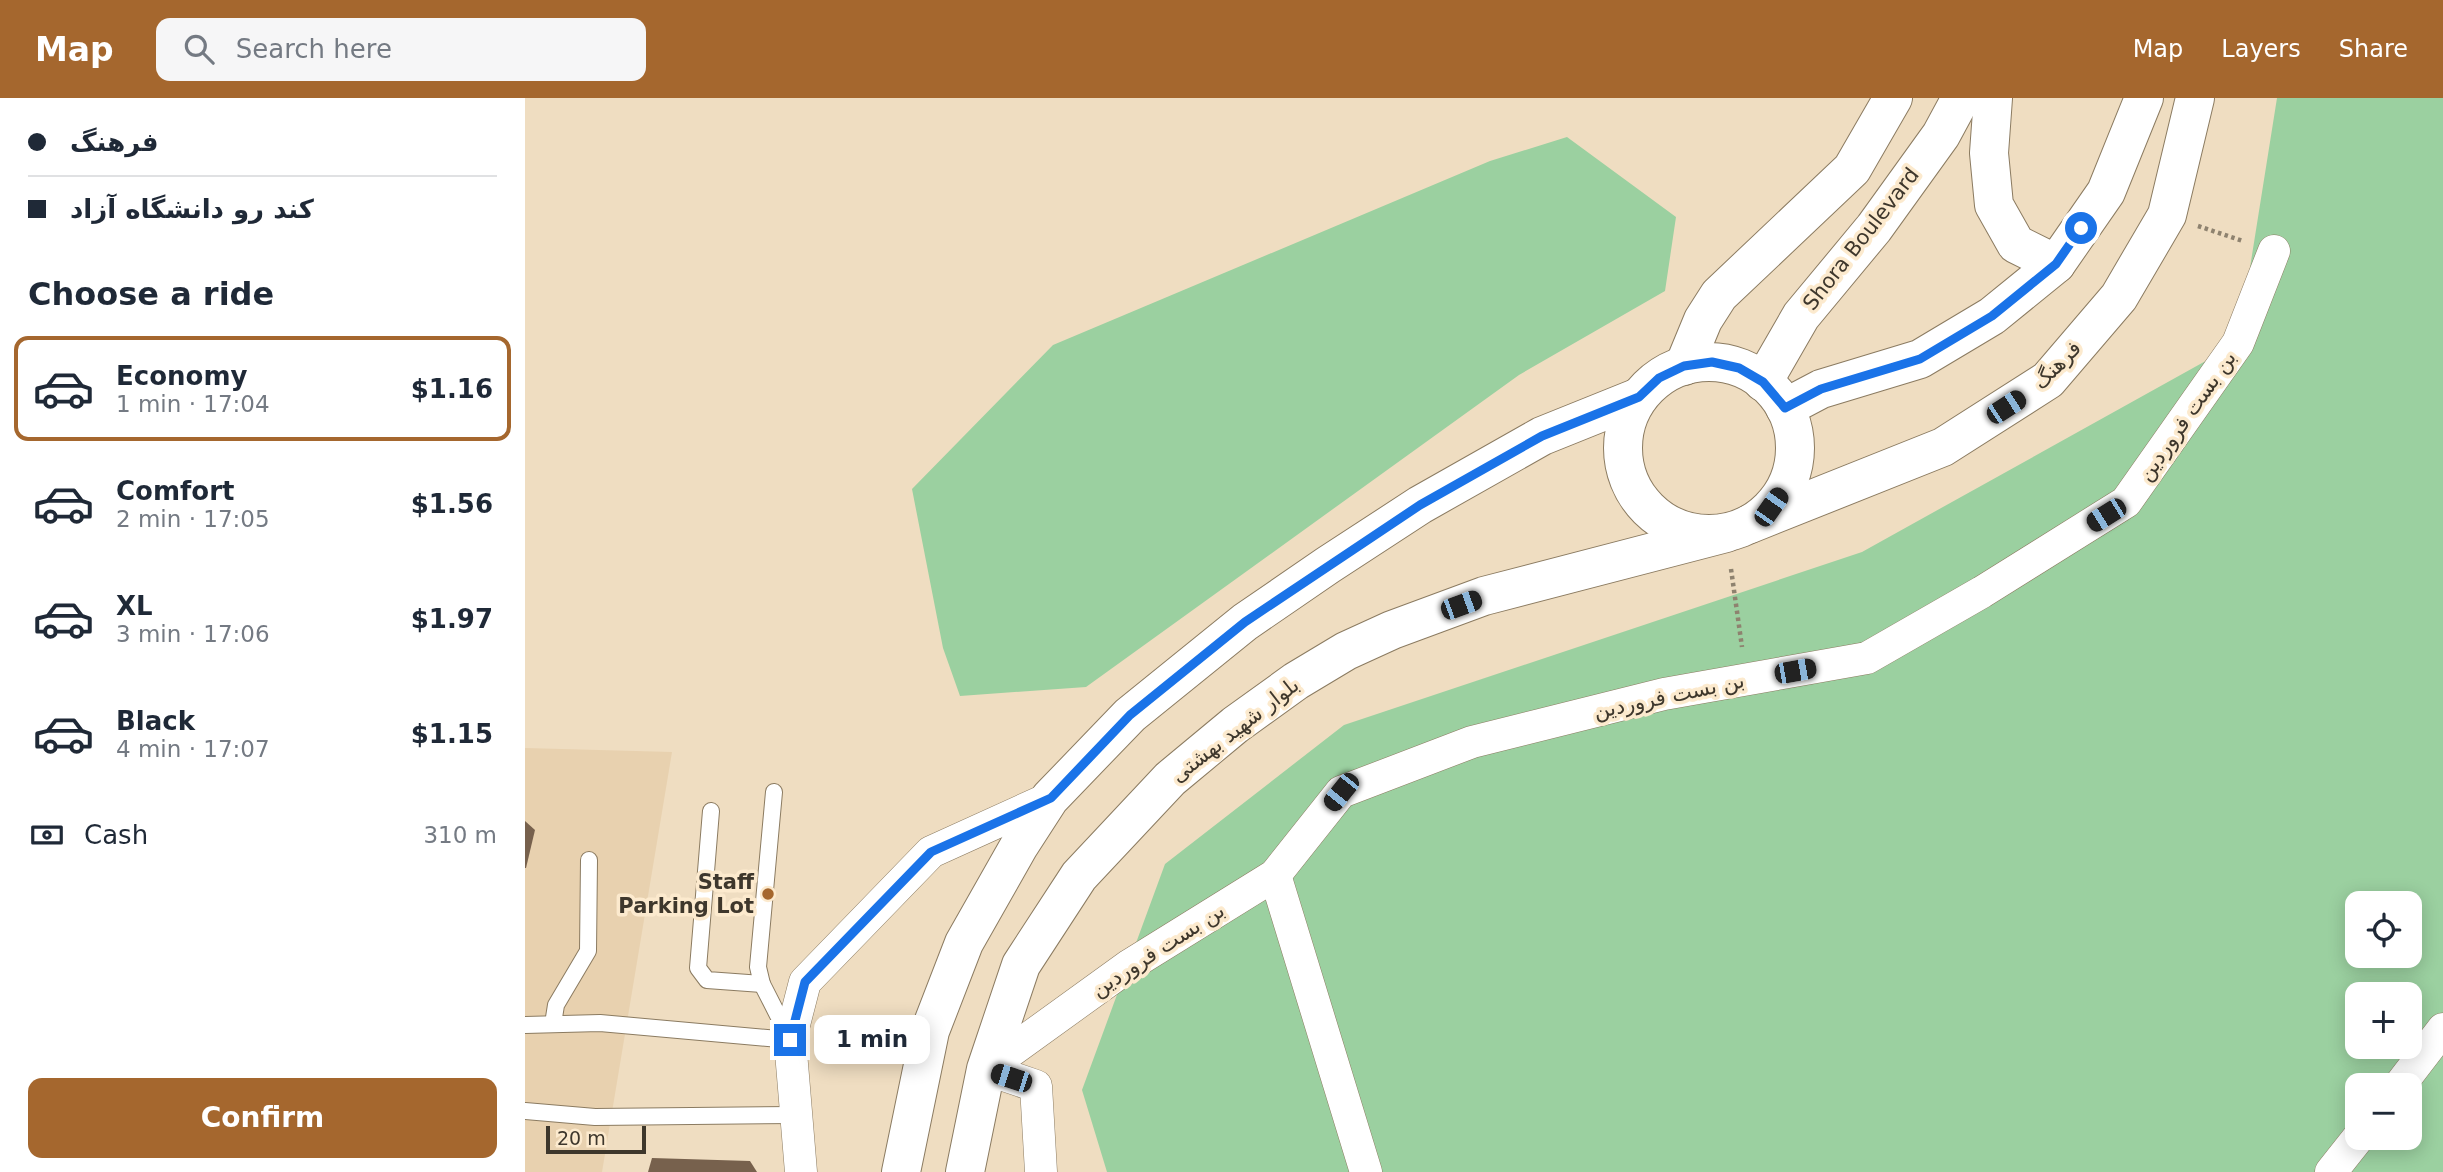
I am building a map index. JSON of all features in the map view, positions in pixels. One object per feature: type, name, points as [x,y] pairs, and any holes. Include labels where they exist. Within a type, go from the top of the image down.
[{"type":"main road","points":[[1684,366],[1703,320],[1719,295],[1852,169],[1893,98]]},
{"type":"main road","name":"Shora Boulevard","points":[[1774,395],[1801,316],[1874,228],[1941,135],[1961,98]]},
{"type":"main road","points":[[1993,98],[1989,153],[1994,205],[2016,244],[2056,264]]},
{"type":"main road","points":[[1774,395],[1821,389],[1920,359],[1992,316],[2056,264],[2106,192],[2144,98]]},
{"type":"main road","name":"فرهنگ","points":[[1738,528],[1943,447],[2048,380],[2119,297],[2167,215],[2195,98]]},
{"type":"main road","points":[[1712,362],[1739,368],[1774,395],[1794,433],[1794,460],[1786,485],[1771,507],[1738,528],[1700,534],[1675,527],[1653,514],[1635,494],[1625,471],[1622,445],[1627,420],[1639,397],[1659,378],[1684,366],[1712,362]]},
{"type":"main road","points":[[901,1172],[930,1031],[964,943],[1019,846],[1051,798],[1130,715],[1245,622],[1420,505],[1542,436],[1639,397]]},
{"type":"main road","name":"بلوار شهید بهشتی","points":[[965,1172],[986,1069],[1021,965],[1079,876],[1170,779],[1235,725],[1296,681],[1336,657],[1392,630],[1484,596],[1738,528]]},
{"type":"street","name":"بن بست فروردین","points":[[986,1069],[1130,965],[1275,875],[1341,792],[1472,742],[1664,694],[1867,658],[1982,592],[2126,502],[2238,343],[2274,251]]},
{"type":"street","points":[[801,1172],[790,1040],[805,982],[931,852],[1051,798]]},
{"type":"street","points":[[1275,875],[1366,1172]]},
{"type":"street","points":[[2409,1073],[2443,1029]]},
{"type":"street","points":[[986,1069],[1036,1086],[1041,1172]]},
{"type":"street","points":[[2331,1172],[2348,1150]]},
{"type":"lane","points":[[773,792],[758,967],[762,984],[790,1040]]},
{"type":"lane","points":[[711,811],[698,968],[707,980],[762,984]]},
{"type":"lane","points":[[553,1024],[556,1005],[588,951],[589,860]]},
{"type":"lane","points":[[525,1025],[600,1023],[790,1040]]},
{"type":"lane","points":[[525,1111],[595,1117],[796,1115]]},
{"type":"path","points":[[2167,215],[2274,251]]},
{"type":"path","points":[[1738,528],[1746,679]]},
{"type":"shaded area","points":[[525,748],[672,752],[602,1172],[525,1172]]},
{"type":"green space","points":[[2277,98],[2443,98],[2443,1172],[1107,1172],[1082,1090],[1165,864],[1344,725],[1862,552],[2238,343]]},
{"type":"green space","points":[[1567,137],[1676,217],[1665,291],[1519,375],[1086,687],[960,696],[943,648],[912,489],[1053,345],[1490,161]]},
{"type":"building","points":[[525,821],[535,830],[526,868],[525,868]]},
{"type":"building","points":[[652,1158],[750,1161],[757,1172],[648,1172]]},
{"type":"place","name":"Staff Parking Lot","points":[[768,894]]},
{"type":"route","points":[[790,1040],[805,982],[931,852],[1051,798],[1130,715],[1245,622],[1420,505],[1542,436],[1639,397],[1659,378],[1684,366],[1712,362],[1739,368],[1763,382],[1785,408],[1821,389],[1920,359],[1992,316],[2056,264],[2081,228]]}]
